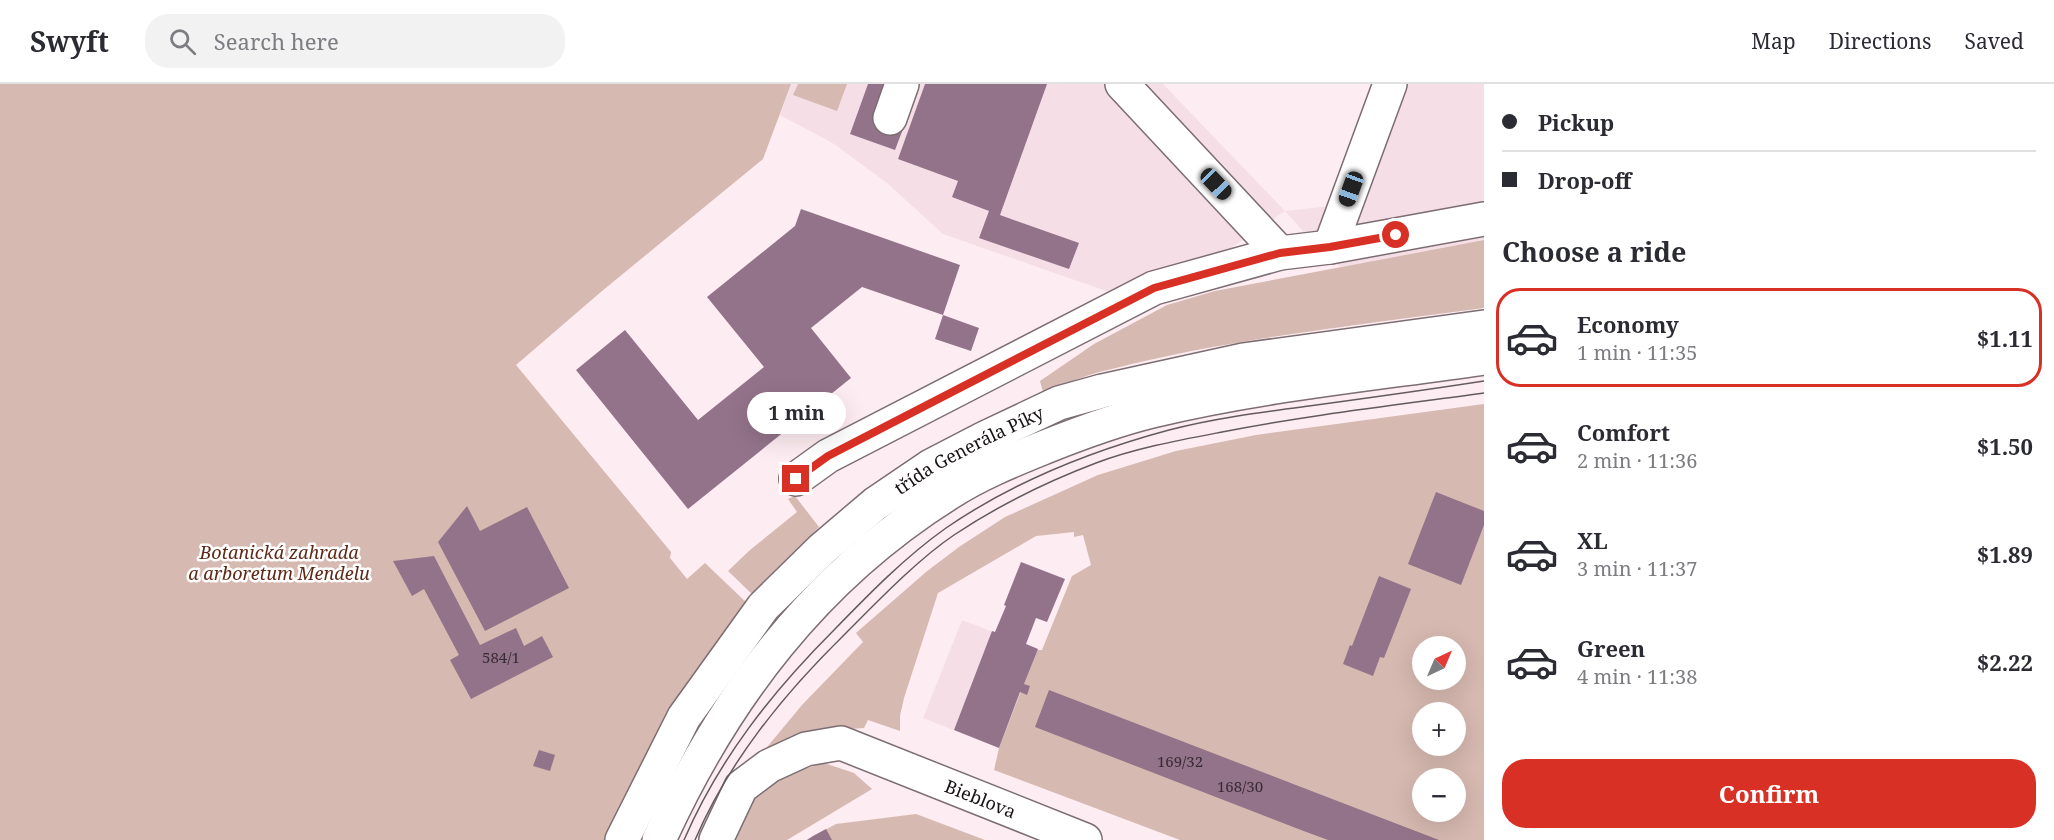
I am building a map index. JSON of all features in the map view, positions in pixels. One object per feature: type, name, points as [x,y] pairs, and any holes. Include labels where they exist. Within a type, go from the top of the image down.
[{"type":"main road","points":[[890,117],[902,84]]},
{"type":"main road","points":[[1122,84],[1280,253]]},
{"type":"main road","points":[[1330,247],[1390,84]]},
{"type":"main road","points":[[796,479],[828,456],[1154,288],[1280,253],[1330,247],[1484,219]]},
{"type":"main road","name":"třída Generála Píky","points":[[622,840],[684,717],[763,608],[831,541],[875,504],[931,466],[1059,403],[1113,388],[1243,360],[1484,327]]},
{"type":"main road","name":"třída Generála Píky","points":[[659,840],[675,804],[712,738],[751,677],[801,616],[847,569],[897,529],[950,492],[1011,461],[1074,435],[1152,411],[1249,392],[1484,358]]},
{"type":"main road","name":"Bieblova","points":[[716,840],[741,787],[769,766],[806,749],[841,743],[1085,840]]},
{"type":"shaded area","points":[[791,84],[1163,84],[1285,211],[1221,255],[1123,297],[943,234],[887,183],[834,144],[780,115]]},
{"type":"shaded area","points":[[1402,84],[1484,84],[1484,240],[1341,267],[1328,259],[1285,211],[1358,203]]},
{"type":"shaded area","points":[[962,620],[1038,649],[999,748],[923,718]]},
{"type":"green space","name":"Botanická zahrada a arboretum Mendelu","points":[[0,84],[791,84],[763,159],[516,365],[671,552],[670,558],[687,579],[705,563],[749,605],[632,787],[605,840],[0,840]]},
{"type":"green space","points":[[798,84],[847,84],[837,111],[793,95]]},
{"type":"green space","points":[[1484,240],[1484,308],[1297,333],[1204,349],[1103,371],[1043,392],[1040,381],[1094,344],[1167,305],[1215,291]]},
{"type":"green space","points":[[1484,404],[1484,840],[1180,840],[994,770],[999,748],[1037,650],[1042,650],[1072,576],[1091,565],[1083,535],[1074,537],[1074,532],[1036,536],[938,593],[904,698],[900,716],[900,731],[868,720],[864,728],[822,731],[763,752],[802,705],[863,642],[856,633],[926,572],[959,547],[1005,517],[1098,475],[1176,451],[1256,435]]},
{"type":"green space","points":[[795,496],[819,527],[753,595],[728,571],[797,512],[788,499]]},
{"type":"green space","points":[[824,763],[854,773],[872,789],[787,840],[730,840],[741,809],[764,789],[797,771]]},
{"type":"green space","points":[[916,814],[985,840],[807,840],[836,824]]},
{"type":"building","points":[[868,84],[893,84],[879,120],[903,129],[895,150],[850,134]]},
{"type":"building","points":[[925,84],[1047,84],[1000,215],[1079,243],[1069,269],[979,238],[989,211],[952,197],[958,181],[898,159]]},
{"type":"building","points":[[801,209],[960,265],[943,315],[862,287],[811,328],[851,378],[688,509],[576,370],[625,330],[698,420],[764,367],[707,297],[795,226]]},
{"type":"building","points":[[943,315],[979,328],[971,351],[935,339]]},
{"type":"building","points":[[1436,492],[1484,511],[1484,525],[1461,585],[1408,564]]},
{"type":"building","points":[[467,506],[480,531],[527,507],[569,588],[485,631],[438,542]]},
{"type":"building","points":[[434,556],[480,645],[516,628],[524,646],[542,636],[553,657],[471,699],[450,660],[459,655],[424,589],[412,596],[393,561]]},
{"type":"building","points":[[1021,562],[1065,579],[1047,622],[1036,618],[1026,644],[1038,649],[1024,684],[1030,686],[1027,695],[1020,692],[999,748],[954,730],[992,631],[995,632],[1006,606],[1004,605]]},
{"type":"building","points":[[1379,576],[1411,589],[1384,658],[1380,657],[1373,676],[1343,664]]},
{"type":"building","points":[[1049,690],[1439,840],[1328,840],[1301,830],[1035,727]]},
{"type":"building","points":[[539,750],[555,755],[550,771],[533,766]]},
{"type":"building","points":[[826,829],[832,840],[807,840],[813,836]]},
{"type":"tram line","points":[[684,840],[698,810],[730,754],[789,678],[860,603],[902,564],[946,528],[998,496],[1082,458],[1169,430],[1239,416],[1484,381]]},
{"type":"tram line","points":[[695,840],[724,783],[741,756],[759,730],[800,681],[912,569],[940,545],[988,514],[1059,478],[1096,463],[1142,449],[1287,420],[1484,393]]},
{"type":"route","points":[[796,479],[828,456],[1154,288],[1280,253],[1396,235]]}]
